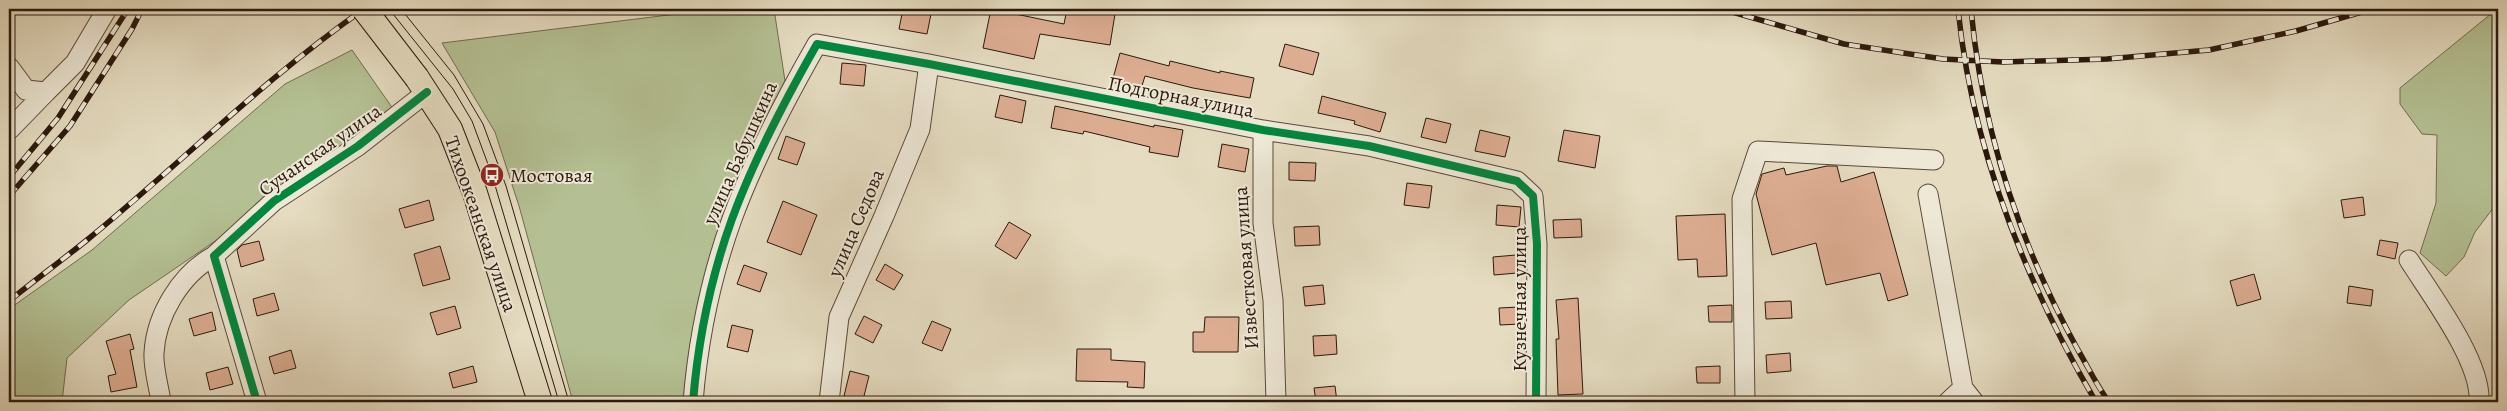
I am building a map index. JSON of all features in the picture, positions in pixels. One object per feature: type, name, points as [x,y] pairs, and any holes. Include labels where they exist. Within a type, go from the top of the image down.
[{"type":"main road","name":"Тихоокеанская улица","points":[[364,9],[422,85],[450,129],[475,193],[540,402]]},
{"type":"street","points":[[9,130],[75,63],[107,9]]},
{"type":"street","name":"Подгорная улица","points":[[817,44],[929,64],[1262,130],[1368,146],[1517,181],[1534,196]]},
{"type":"street","name":"улица Бабушкина","points":[[693,402],[709,299],[732,219],[765,142],[817,44]]},
{"type":"street","name":"улица Седова","points":[[829,402],[840,317],[920,129],[929,64]]},
{"type":"street","points":[[9,67],[26,90],[46,92]]},
{"type":"street","name":"Сучанская улица","points":[[161,402],[153,354],[158,324],[173,296],[202,262],[214,256],[274,201],[358,146],[422,85]]},
{"type":"street","name":"Известковая улица","points":[[1262,130],[1263,223],[1273,300],[1276,402]]},
{"type":"street","points":[[1745,402],[1742,199],[1758,151],[1934,160]]},
{"type":"street","points":[[1928,194],[1969,395],[1948,402]]},
{"type":"street","name":"Кузнечная улица","points":[[1534,196],[1537,244],[1536,402]]},
{"type":"street","points":[[214,256],[257,402]]},
{"type":"street","points":[[2409,260],[2470,358],[2480,393],[2479,402]]},
{"type":"green space","points":[[717,9],[774,9],[785,81],[758,136],[688,402],[573,402],[519,206],[495,132],[442,43]]},
{"type":"green space","points":[[2497,9],[2498,207],[2494,207],[2475,232],[2464,257],[2446,276],[2420,253],[2436,203],[2437,135],[2422,134],[2400,104],[2400,88]]},
{"type":"green space","points":[[352,50],[398,116],[129,300],[67,358],[62,402],[9,402],[9,309],[92,250],[285,84]]},
{"type":"building","points":[[903,9],[932,9],[927,34],[899,29]]},
{"type":"building","points":[[991,9],[1064,24],[1067,9],[1115,14],[1110,45],[1040,34],[1034,59],[983,48]]},
{"type":"building","points":[[1285,44],[1319,53],[1313,75],[1279,66]]},
{"type":"building","points":[[1120,53],[1169,66],[1170,61],[1220,73],[1220,71],[1254,78],[1250,98],[1193,88],[1145,76],[1141,89],[1112,82]]},
{"type":"building","points":[[842,63],[866,65],[864,86],[840,84]]},
{"type":"building","points":[[1000,95],[1026,101],[1022,123],[995,117]]},
{"type":"building","points":[[1322,96],[1386,113],[1380,132],[1354,124],[1355,121],[1318,113]]},
{"type":"building","points":[[1055,106],[1154,127],[1154,125],[1183,130],[1178,157],[1149,152],[1150,147],[1084,131],[1083,134],[1051,128]]},
{"type":"building","points":[[1426,118],[1451,124],[1446,143],[1421,137]]},
{"type":"building","points":[[1480,130],[1510,137],[1505,157],[1475,151]]},
{"type":"building","points":[[1564,130],[1600,136],[1595,168],[1558,161]]},
{"type":"building","points":[[786,136],[805,143],[797,165],[778,159]]},
{"type":"building","points":[[1222,144],[1249,149],[1245,172],[1218,167]]},
{"type":"building","points":[[1289,162],[1316,163],[1315,181],[1289,180]]},
{"type":"building","points":[[1827,166],[1837,166],[1841,182],[1874,172],[1908,295],[1888,301],[1880,273],[1826,285],[1816,243],[1772,255],[1756,194],[1762,174],[1784,168],[1786,175]]},
{"type":"building","points":[[1407,183],[1432,186],[1429,208],[1404,205]]},
{"type":"building","points":[[2363,197],[2365,215],[2344,218],[2341,200]]},
{"type":"building","points":[[429,200],[434,220],[405,228],[399,209]]},
{"type":"building","points":[[783,201],[817,215],[801,255],[767,242]]},
{"type":"building","points":[[1497,205],[1521,207],[1519,227],[1496,225]]},
{"type":"building","points":[[1725,214],[1727,276],[1698,277],[1697,259],[1678,260],[1676,216]]},
{"type":"building","points":[[1581,219],[1582,237],[1554,238],[1553,220]]},
{"type":"building","points":[[1009,222],[1031,235],[1016,259],[995,246]]},
{"type":"building","points":[[1319,226],[1320,245],[1295,246],[1294,227]]},
{"type":"building","points":[[2380,240],[2398,243],[2395,259],[2377,255]]},
{"type":"building","points":[[259,241],[264,260],[241,267],[237,250],[242,245]]},
{"type":"building","points":[[440,246],[450,279],[423,286],[414,254]]},
{"type":"building","points":[[1516,255],[1517,273],[1494,275],[1493,257]]},
{"type":"building","points":[[885,264],[903,275],[894,290],[876,280]]},
{"type":"building","points":[[744,265],[767,273],[760,292],[737,284]]},
{"type":"building","points":[[2254,274],[2261,299],[2237,306],[2230,281]]},
{"type":"building","points":[[1323,285],[1325,304],[1305,306],[1303,287]]},
{"type":"building","points":[[2349,286],[2373,290],[2371,306],[2347,303]]},
{"type":"building","points":[[274,293],[279,310],[257,316],[253,299]]},
{"type":"building","points":[[1578,298],[1583,394],[1558,395],[1556,339],[1559,339],[1556,300]]},
{"type":"building","points":[[1791,301],[1792,318],[1766,319],[1765,302]]},
{"type":"building","points":[[1732,305],[1732,322],[1709,322],[1708,306]]},
{"type":"building","points":[[455,306],[461,328],[437,335],[430,313]]},
{"type":"building","points":[[1519,307],[1520,324],[1500,325],[1499,308]]},
{"type":"building","points":[[212,312],[216,330],[194,336],[189,319]]},
{"type":"building","points":[[864,316],[882,325],[873,343],[855,334]]},
{"type":"building","points":[[1205,317],[1239,317],[1238,352],[1193,352],[1193,332],[1204,332]]},
{"type":"building","points":[[932,321],[951,329],[942,351],[922,343]]},
{"type":"building","points":[[732,325],[753,330],[748,352],[727,347]]},
{"type":"building","points":[[130,334],[134,349],[130,350],[137,387],[111,392],[108,376],[116,374],[106,341]]},
{"type":"building","points":[[1336,335],[1337,354],[1314,356],[1313,336]]},
{"type":"building","points":[[1077,349],[1111,349],[1111,360],[1145,362],[1144,388],[1127,387],[1128,382],[1076,381]]},
{"type":"building","points":[[291,350],[296,368],[274,374],[269,357]]},
{"type":"building","points":[[1790,353],[1791,371],[1767,373],[1766,355]]},
{"type":"building","points":[[473,366],[477,382],[453,388],[449,373]]},
{"type":"building","points":[[1720,366],[1720,383],[1697,383],[1696,367]]},
{"type":"building","points":[[228,367],[233,384],[210,390],[206,373]]},
{"type":"building","points":[[850,371],[869,376],[863,400],[844,396]]},
{"type":"building","points":[[1335,386],[1337,402],[1316,402],[1314,388]]},
{"type":"tram line","points":[[389,9],[453,89],[472,121],[492,175],[559,402]]},
{"type":"tram line","points":[[401,9],[454,75],[483,124],[506,186],[569,402]]},
{"type":"railway","points":[[9,177],[58,118],[128,9]]},
{"type":"railway","points":[[9,196],[70,126],[132,29],[142,9]]},
{"type":"railway","points":[[9,301],[122,211],[257,92],[364,9]]},
{"type":"railway","points":[[1722,9],[1844,44],[1943,59],[2003,62],[2107,59],[2209,50],[2296,31],[2372,9]]},
{"type":"railway","points":[[1958,9],[1965,61],[1976,112],[1989,163],[2006,213],[2025,262],[2047,310],[2096,402]]},
{"type":"railway","points":[[1971,9],[1976,54],[1994,142],[2022,228],[2057,310],[2100,390],[2109,402]]},
{"type":"cycle path","points":[[693,402],[706,309],[724,241],[750,174],[793,87],[817,44],[929,64],[1263,130],[1369,146],[1517,181],[1533,196],[1537,244],[1536,402]]},
{"type":"cycle path","points":[[257,402],[214,256],[274,201],[358,146],[427,92]]},
{"type":"place","name":"Мостовая","points":[[492,175]]}]
